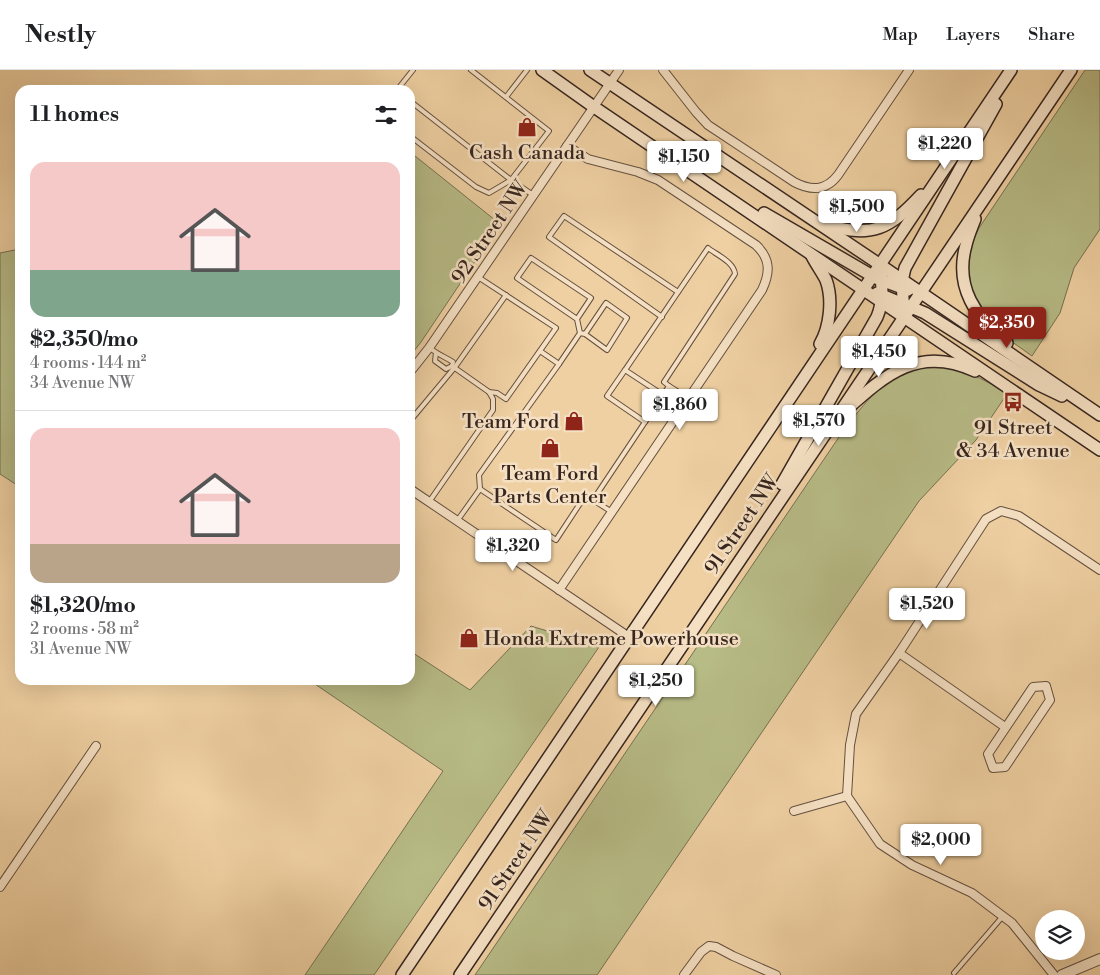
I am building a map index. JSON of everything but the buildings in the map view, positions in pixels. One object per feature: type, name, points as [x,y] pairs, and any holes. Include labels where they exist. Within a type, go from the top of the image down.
[{"type":"main road","points":[[542,70],[864,290],[906,309],[925,313],[1039,385],[1097,413]]},
{"type":"main road","points":[[590,70],[880,265],[903,285]]},
{"type":"main road","points":[[1013,70],[905,268],[903,285],[906,309],[1002,383],[1100,450]]},
{"type":"main road","name":"91 Street NW","points":[[402,975],[795,391],[864,290],[877,279],[880,265],[1013,70]]},
{"type":"main road","name":"91 Street NW","points":[[460,975],[906,309],[920,292],[1071,70]]},
{"type":"main road","points":[[688,170],[877,279],[903,285],[920,292],[1097,413]]},
{"type":"main road","points":[[818,223],[857,231],[872,230],[886,226],[903,214],[944,170]]},
{"type":"main road","points":[[982,201],[965,245],[962,279],[969,297],[989,328],[1011,347],[1047,371],[1097,413]]},
{"type":"main road","points":[[795,391],[824,338],[828,317],[830,296],[826,280],[810,252]]},
{"type":"main road","points":[[725,580],[878,317],[882,298],[877,279]]},
{"type":"main road","points":[[830,425],[867,391],[892,372],[916,363],[944,360],[964,366],[1002,383]]},
{"type":"street","name":"92 Street NW","points":[[415,367],[433,350],[478,277],[618,70]]},
{"type":"street","points":[[663,70],[708,125],[794,182],[808,188],[819,188],[828,185],[838,175],[909,70]]},
{"type":"street","points":[[559,590],[762,290],[768,276],[768,262],[762,251],[663,183],[638,172],[588,159],[567,146]]},
{"type":"street","points":[[415,492],[629,637]]},
{"type":"street","points":[[1054,975],[1012,923],[1004,916],[972,893],[912,865],[880,844],[847,796],[850,744],[856,714],[986,519],[1000,512],[1019,516],[1100,570]]},
{"type":"street","points":[[898,653],[1005,727]]},
{"type":"street","points":[[1046,686],[1050,700],[1006,767],[993,768],[988,754],[1005,727],[1033,687],[1046,686]]},
{"type":"street","points":[[0,888],[96,746]]},
{"type":"street","points":[[794,811],[847,796]]},
{"type":"street","points":[[684,975],[701,952],[709,946],[716,947],[776,975]]},
{"type":"street","points":[[1062,975],[1100,959]]},
{"type":"lane","points":[[400,85],[413,70]]},
{"type":"lane","points":[[415,140],[476,187],[489,194],[511,180],[549,131],[472,70]]},
{"type":"lane","points":[[506,97],[527,70]]},
{"type":"lane","points":[[415,105],[511,180],[534,195]]},
{"type":"lane","points":[[662,317],[549,237],[564,216],[678,292]]},
{"type":"lane","points":[[645,422],[608,396],[708,248],[731,264],[735,269],[735,274],[664,382],[688,398]]},
{"type":"lane","points":[[457,521],[480,488],[479,475],[580,333],[577,319],[517,278],[531,258],[591,298],[577,319]]},
{"type":"lane","points":[[433,350],[452,362],[453,367],[489,392],[497,393],[506,399],[556,328],[478,277]]},
{"type":"lane","points":[[415,415],[506,295]]},
{"type":"lane","points":[[580,333],[585,334],[607,350],[628,318],[606,304],[585,334]]},
{"type":"lane","points":[[433,350],[435,361],[446,369],[453,367]]},
{"type":"lane","points":[[540,351],[559,364]]},
{"type":"lane","points":[[625,370],[663,395]]},
{"type":"lane","points":[[593,500],[669,386]]},
{"type":"lane","points":[[429,502],[493,410],[493,400],[489,392]]},
{"type":"lane","points":[[480,488],[556,540],[581,502],[593,500],[612,512]]},
{"type":"lane","points":[[954,973],[1004,916]]},
{"type":"green space","points":[[1085,70],[1100,70],[1100,229],[1074,268],[1060,313],[1032,356],[1001,334],[973,298],[967,268],[970,246],[979,228]]},
{"type":"green space","points":[[415,156],[500,224],[415,350]]},
{"type":"green space","points":[[15,250],[15,484],[0,474],[0,253]]},
{"type":"green space","points":[[933,366],[953,369],[972,375],[1007,394],[976,440],[919,501],[597,975],[475,975],[849,423],[868,400],[889,382],[916,370]]},
{"type":"green space","points":[[531,626],[599,647],[374,975],[305,975],[443,771],[316,685],[415,685],[415,654],[470,690]]},
{"type":"place","name":"Cash Canada","points":[[527,127]]},
{"type":"place","name":"91 Street & 34 Avenue","points":[[1013,402]]},
{"type":"place","name":"Team Ford","points":[[574,421]]},
{"type":"place","name":"Team Ford Parts Center","points":[[550,448]]},
{"type":"place","name":"Honda Extreme Powerhouse","points":[[469,638]]}]
